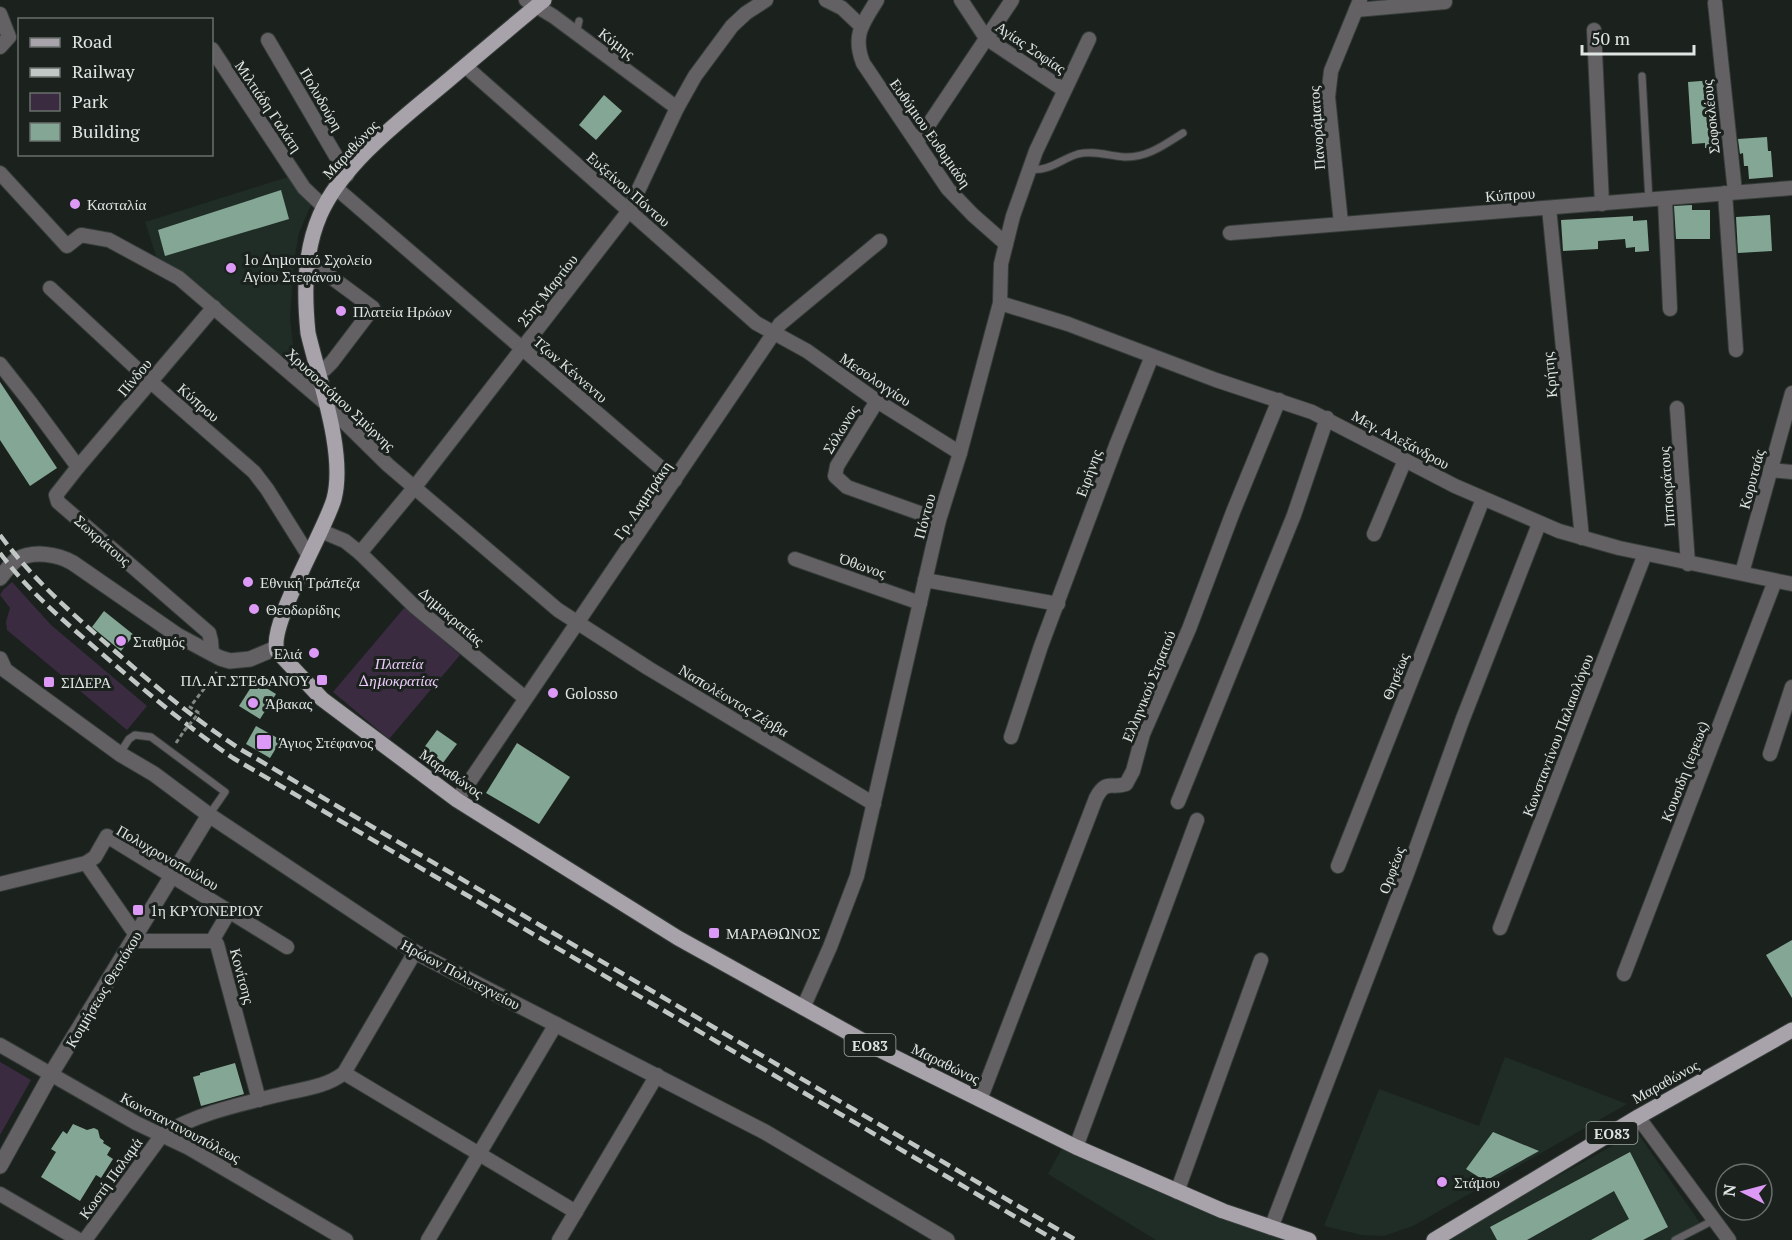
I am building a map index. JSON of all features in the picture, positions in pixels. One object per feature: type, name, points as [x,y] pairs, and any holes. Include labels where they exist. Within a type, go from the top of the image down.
[{"type":"main road","name":"Μαραθώνος","points":[[535,2],[375,144],[336,188],[315,228],[308,260],[306,315],[308,333],[336,450],[338,478],[334,497],[321,531],[277,633],[276,648],[283,659],[322,699],[457,800],[678,938],[876,1048],[1076,1147],[1177,1192],[1309,1240]]},
{"type":"main road","name":"Μαραθώνος","points":[[1434,1240],[1638,1117],[1792,1030]]},
{"type":"street","name":"25ης Μαρτίου","points":[[360,553],[414,488],[628,212],[677,108],[695,76],[732,26],[746,13],[766,0]]},
{"type":"street","points":[[826,0],[843,4],[861,26],[877,0]]},
{"type":"street","name":"Αγίας Σοφίας","points":[[962,0],[986,38],[1064,90]]},
{"type":"street","points":[[917,142],[1012,0]]},
{"type":"street","name":"Κύμης","points":[[535,2],[578,28],[677,108]]},
{"type":"street","points":[[1358,5],[1445,2]]},
{"type":"street","name":"Σοφοκλέους","points":[[1715,3],[1730,192],[1736,350]]},
{"type":"street","name":"Πανοράματος","points":[[1341,223],[1328,90],[1331,71],[1358,5]]},
{"type":"street","points":[[0,14],[9,37],[0,47]]},
{"type":"street","name":"Ευθύμιου Ευθυμιάδη","points":[[861,26],[858,40],[863,63],[948,189],[1006,244]]},
{"type":"street","points":[[1594,30],[1602,204]]},
{"type":"street","name":"Πόντου","points":[[803,1008],[857,876],[939,520],[960,453],[1000,303],[1001,264],[1006,244],[1030,169],[1089,39]]},
{"type":"street","name":"Πολυδούρη","points":[[268,40],[346,175]]},
{"type":"street","name":"Μιλτιάδη Γαλάτη","points":[[213,52],[304,188],[324,207]]},
{"type":"street","name":"Ευξείνου Πόντου","points":[[465,66],[756,323],[774,332]]},
{"type":"street","name":"Χρυσοστόμου Σμύρνης","points":[[0,173],[67,246],[81,236],[109,240],[178,278],[325,403],[374,453],[414,488],[546,600],[578,624]]},
{"type":"street","name":"Τζων Κέννεντυ","points":[[336,188],[675,480]]},
{"type":"street","name":"Κύπρου","points":[[1230,233],[1792,188]]},
{"type":"street","points":[[1665,199],[1670,309]]},
{"type":"street","name":"Κρήτης","points":[[1549,208],[1582,538]]},
{"type":"street","name":"Γρ. Λαμπράκη","points":[[457,800],[774,332],[786,317],[880,241]]},
{"type":"street","points":[[308,260],[373,308],[332,362],[325,369],[318,371]]},
{"type":"street","name":"Κύπρου","points":[[50,288],[151,382],[254,472],[309,556]]},
{"type":"street","name":"Μεγ. Αλεξάνδρου","points":[[1000,303],[1068,324],[1328,418],[1405,460],[1539,524],[1645,554],[1792,584]]},
{"type":"street","name":"Πίνδου","points":[[78,467],[214,307]]},
{"type":"street","name":"Μεσολογγίου","points":[[774,332],[807,351],[877,401],[960,453]]},
{"type":"street","name":"Ειρήνης","points":[[1011,737],[1029,676],[1152,356]]},
{"type":"street","points":[[0,364],[78,467]]},
{"type":"street","name":"Κορυτσάς","points":[[1742,573],[1792,393]]},
{"type":"street","name":"Ελληνικού Στρατού","points":[[980,1100],[1096,798],[1107,785],[1126,784],[1133,771],[1143,734],[1189,629],[1279,400]]},
{"type":"street","name":"Σόλωνος","points":[[877,401],[837,466],[835,476],[847,487],[939,520]]},
{"type":"street","name":"Ιπποκράτους","points":[[1677,408],[1688,564]]},
{"type":"street","points":[[1178,802],[1302,494],[1328,418]]},
{"type":"street","points":[[1374,534],[1405,460]]},
{"type":"street","name":"Σωκράτους","points":[[78,467],[56,495],[58,502],[208,633],[219,657]]},
{"type":"street","points":[[1770,470],[1792,472]]},
{"type":"street","name":"Θησέως","points":[[1338,866],[1483,499]]},
{"type":"street","name":"Ορφέως","points":[[1271,1228],[1388,924],[1462,721],[1539,524]]},
{"type":"street","points":[[321,531],[345,541],[360,553]]},
{"type":"street","name":"Δημοκρατίας","points":[[360,553],[441,629],[525,698]]},
{"type":"street","name":"Κωνσταντίνου Παλαιολόγου","points":[[1500,928],[1645,554]]},
{"type":"street","points":[[0,578],[18,559],[58,555],[83,569],[177,635],[219,657],[250,659],[276,648]]},
{"type":"street","name":"Όθωνος","points":[[795,559],[920,603]]},
{"type":"street","points":[[925,580],[1058,604]]},
{"type":"street","name":"Κουσιδη (ιερεως)","points":[[1624,974],[1775,580]]},
{"type":"street","name":"Ναπολέοντος Ζέρβα","points":[[578,624],[874,804]]},
{"type":"street","name":"Ηρώων Πολυτεχνείου","points":[[1,669],[120,754],[154,774],[209,815],[415,952],[765,1132],[947,1240]]},
{"type":"street","points":[[1770,754],[1792,687]]},
{"type":"street","name":"Κοιμήσεως Θεοτόκου","points":[[0,1166],[51,1074],[209,815]]},
{"type":"street","points":[[1076,1147],[1197,820]]},
{"type":"street","name":"Πολυχρονοπούλου","points":[[86,863],[94,856],[107,836],[287,947]]},
{"type":"street","points":[[0,884],[86,863],[134,938]]},
{"type":"street","points":[[212,941],[229,912]]},
{"type":"street","name":"Κονίτσης","points":[[134,938],[212,941],[218,947],[259,1100]]},
{"type":"street","points":[[162,1135],[195,1119],[333,1082],[344,1073],[415,952]]},
{"type":"street","points":[[1177,1192],[1260,960]]},
{"type":"street","points":[[428,1240],[556,1024]]},
{"type":"street","name":"Κωνσταντινουπόλεως","points":[[0,1045],[136,1123],[189,1148],[346,1240]]},
{"type":"street","points":[[344,1073],[576,1212]]},
{"type":"street","points":[[559,1240],[657,1075]]},
{"type":"street","points":[[1638,1117],[1714,1220]]},
{"type":"street","name":"Κωστή Παλαμά","points":[[85,1240],[162,1135]]},
{"type":"street","points":[[0,1194],[79,1240]]},
{"type":"street","points":[[1716,1222],[1729,1240]]},
{"type":"lane","points":[[1642,76],[1649,201]]},
{"type":"lane","points":[[1030,169],[1046,169],[1077,154],[1124,157],[1145,155],[1183,133]]},
{"type":"lane","points":[[120,754],[129,739],[135,735],[151,737],[225,792],[209,815]]},
{"type":"lane","points":[[1675,1240],[1714,1220]]},
{"type":"path","points":[[184,731],[199,713],[190,707],[219,657]]},
{"type":"shaded area","name":"1ο Δημοτικό Σχολείο Αγίου Στεφάνου","points":[[291,176],[311,205],[299,233],[294,262],[290,317],[295,364],[290,368],[158,262],[145,222]]},
{"type":"shaded area","points":[[1505,1057],[1627,1104],[1413,1226],[1384,1236],[1362,1235],[1324,1226],[1379,1089],[1479,1126]]},
{"type":"shaded area","points":[[1637,1132],[1702,1226],[1677,1240],[1443,1240]]},
{"type":"shaded area","points":[[1062,1148],[1293,1240],[1156,1240],[1048,1174]]},
{"type":"green space","points":[[12,582],[51,625],[147,706],[127,730],[7,630],[6,622],[10,608],[0,595]]},
{"type":"green space","name":"Πλατεία Δημοκρατίας","points":[[405,607],[460,655],[389,739],[333,692]]},
{"type":"green space","points":[[0,1062],[31,1080],[0,1135]]},
{"type":"building","points":[[1714,80],[1721,147],[1705,148],[1705,143],[1692,144],[1688,82]]},
{"type":"building","points":[[604,95],[622,111],[596,140],[579,125]]},
{"type":"building","points":[[1767,137],[1768,151],[1771,151],[1773,177],[1749,179],[1748,166],[1744,166],[1743,153],[1740,154],[1738,139]]},
{"type":"building","points":[[281,190],[289,219],[165,256],[158,230]]},
{"type":"building","points":[[1692,205],[1692,210],[1710,210],[1710,239],[1676,239],[1674,206]]},
{"type":"building","points":[[1770,215],[1772,251],[1738,253],[1736,217]]},
{"type":"building","points":[[1633,216],[1633,221],[1647,220],[1649,251],[1635,252],[1635,247],[1626,248],[1625,239],[1598,241],[1598,249],[1563,251],[1561,220]]},
{"type":"building","points":[[0,382],[57,468],[30,486],[0,440]]},
{"type":"building","points":[[104,611],[134,635],[121,651],[92,627]]},
{"type":"building","points":[[255,681],[276,694],[260,719],[239,706]]},
{"type":"building","points":[[256,726],[281,740],[270,758],[246,744]]},
{"type":"building","points":[[437,730],[457,744],[437,771],[417,757]]},
{"type":"building","points":[[517,743],[570,777],[539,824],[486,793]]},
{"type":"building","points":[[1792,940],[1792,998],[1766,955]]},
{"type":"building","points":[[235,1063],[244,1094],[201,1106],[193,1077]]},
{"type":"building","points":[[73,1124],[87,1130],[94,1128],[98,1130],[103,1143],[111,1148],[107,1155],[113,1159],[101,1178],[96,1175],[80,1201],[41,1177],[56,1152],[51,1149],[63,1131],[67,1134]]},
{"type":"building","points":[[1493,1132],[1539,1151],[1485,1181],[1466,1169]]},
{"type":"building","points":[[1630,1152],[1668,1227],[1643,1240],[1591,1240],[1629,1219],[1614,1191],[1527,1240],[1497,1240],[1490,1227]]},
{"type":"railway","points":[[0,535],[40,582],[86,625],[177,703],[240,749],[1076,1240]]},
{"type":"railway","points":[[0,553],[35,593],[74,630],[133,681],[233,758],[1055,1240]]},
{"type":"place","name":"Κασταλία","points":[[75,204]]},
{"type":"place","name":"1ο Δημοτικό Σχολείο Αγίου Στεφάνου","points":[[231,268]]},
{"type":"place","name":"Πλατεία Ηρώων","points":[[341,311]]},
{"type":"place","name":"Εθνική Τράπεζα","points":[[248,582]]},
{"type":"place","name":"Θεοδωρίδης","points":[[254,609]]},
{"type":"place","name":"Σταθμός","points":[[121,641]]},
{"type":"place","name":"Ελιά","points":[[314,653]]},
{"type":"place","name":"ΠΛ.ΑΓ.ΣΤΕΦΑΝΟΥ","points":[[322,680]]},
{"type":"place","name":"ΣΙΔΕΡΑ","points":[[49,682]]},
{"type":"place","name":"Golosso","points":[[553,693]]},
{"type":"place","name":"Άβακας","points":[[253,703]]},
{"type":"place","name":"Άγιος Στέφανος","points":[[264,742]]},
{"type":"place","name":"1η ΚΡΥΟΝΕΡΙΟΥ","points":[[138,910]]},
{"type":"place","name":"ΜΑΡΑΘΩΝΟΣ","points":[[714,933]]},
{"type":"place","name":"Στάμου","points":[[1442,1182]]}]
